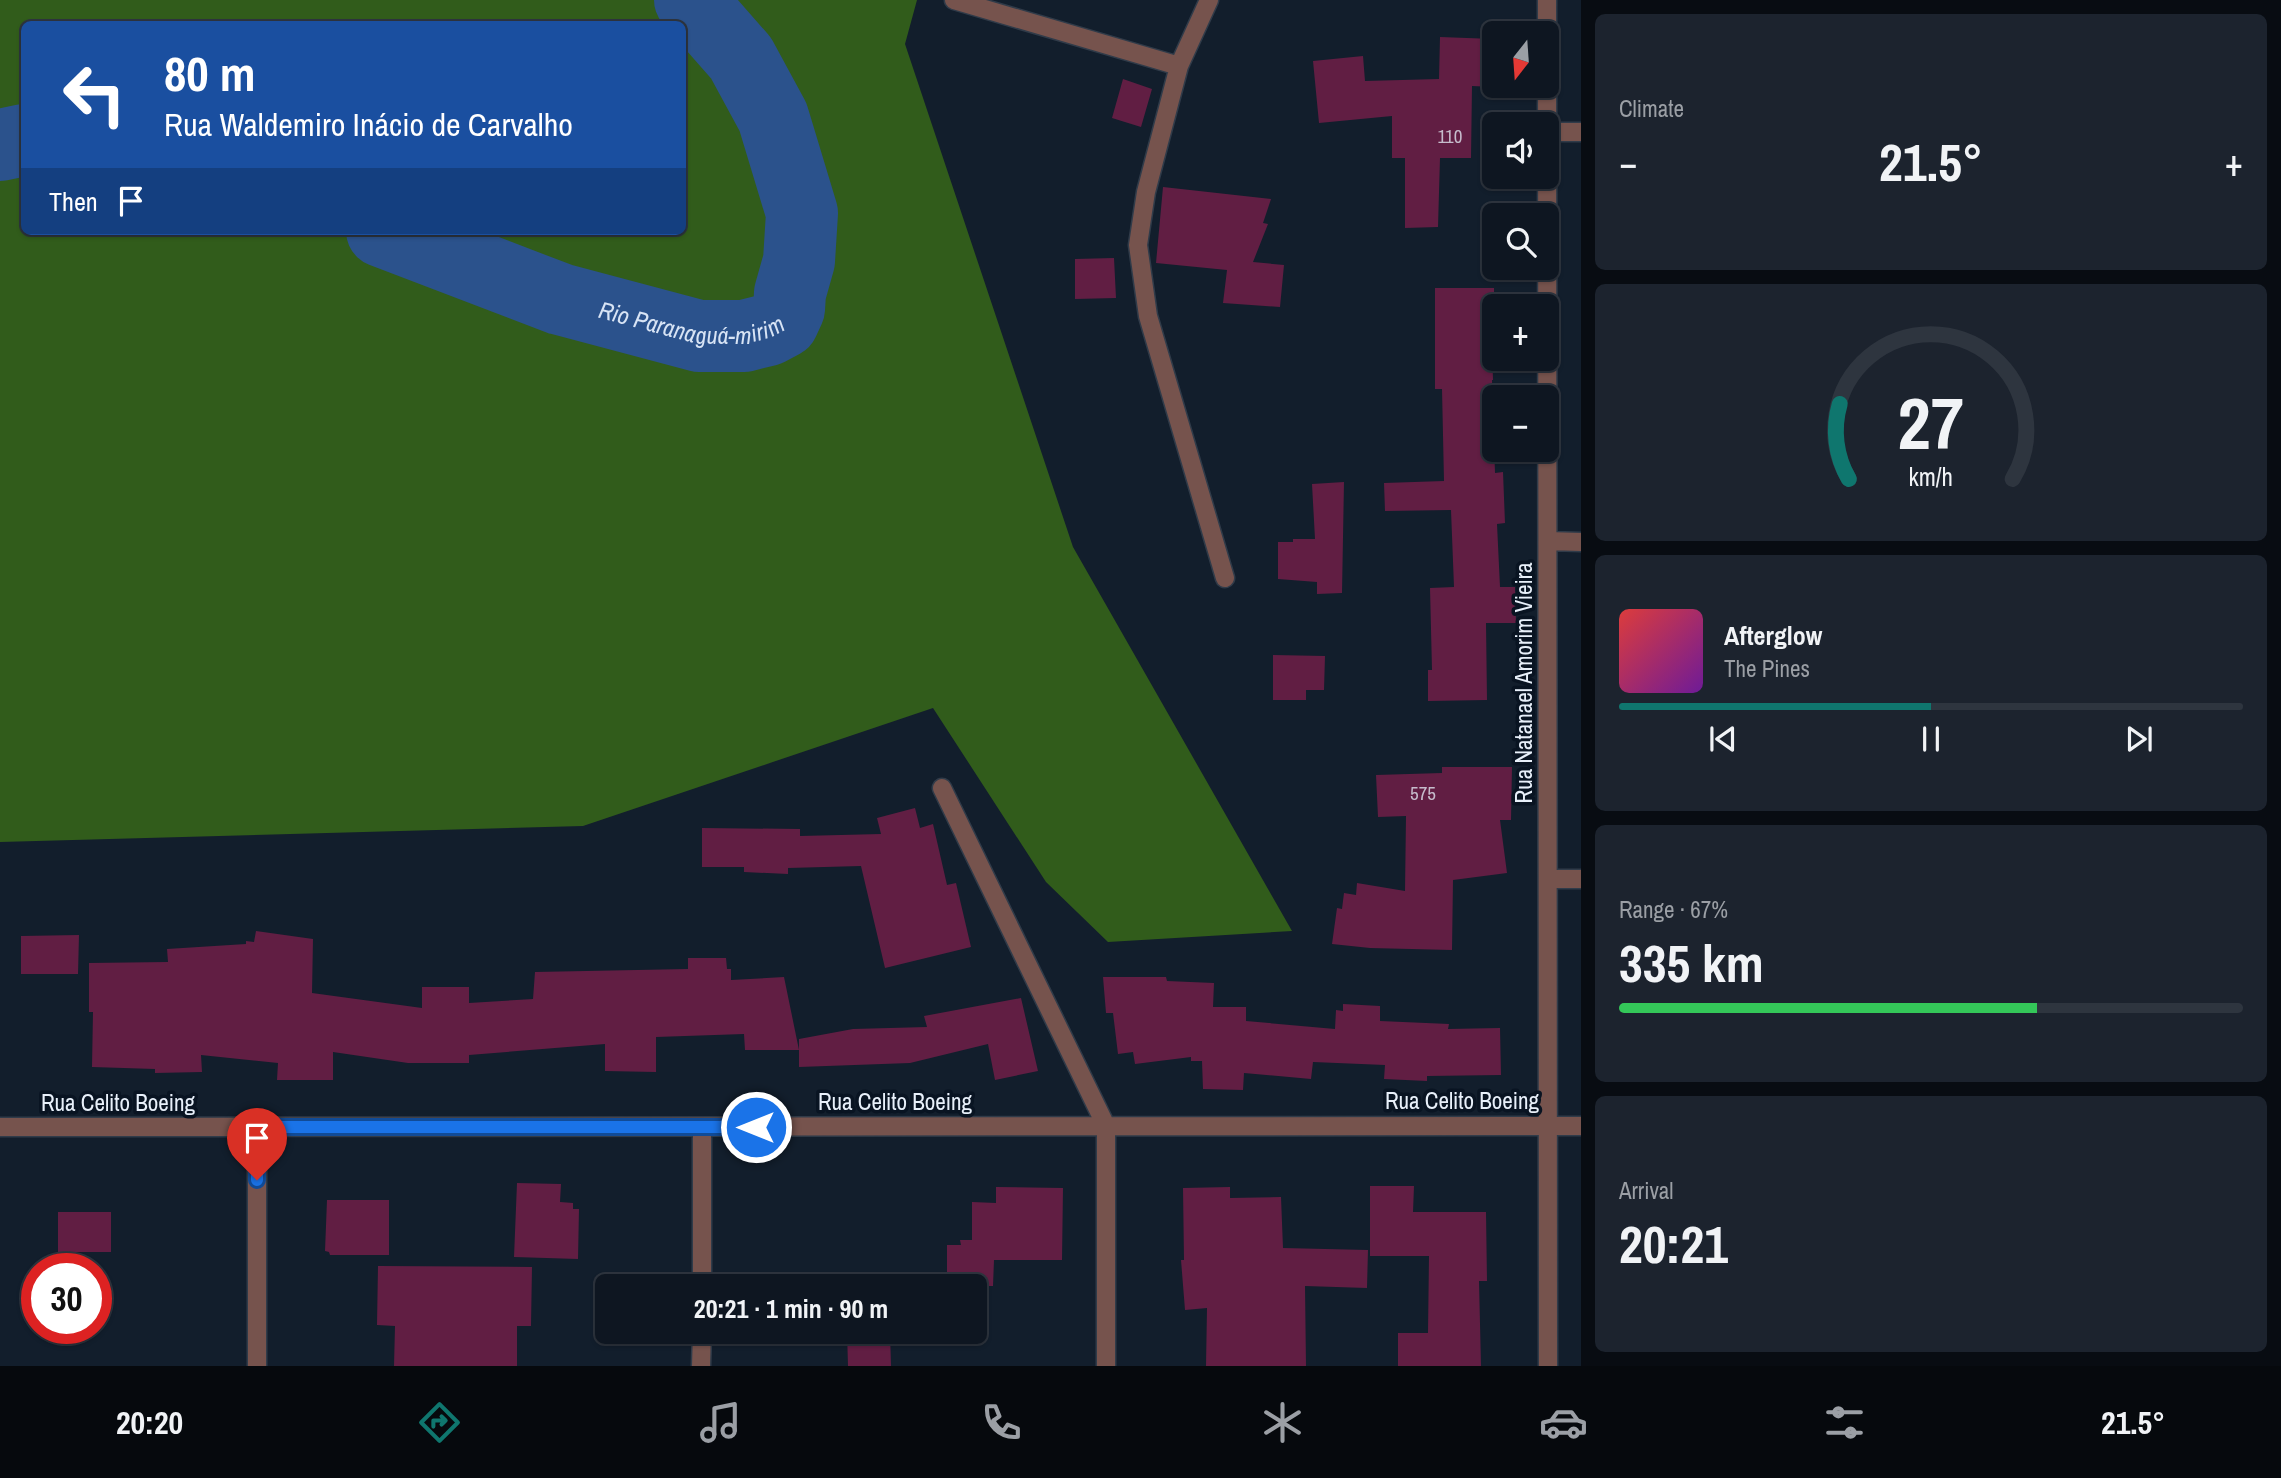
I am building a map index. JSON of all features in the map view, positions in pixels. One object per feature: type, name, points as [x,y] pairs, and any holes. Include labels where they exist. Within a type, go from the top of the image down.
[{"type":"street","points":[[954,0],[1179,66]]},
{"type":"street","points":[[1209,0],[1179,66],[1146,192],[1138,245],[1148,316],[1225,578]]},
{"type":"street","name":"Rua Natanael Amorim Vieira","points":[[1547,0],[1549,112]]},
{"type":"street","points":[[1559,132],[1581,132]]},
{"type":"street","name":"Rua Natanael Amorim Vieira","points":[[1548,1366],[1549,189]]},
{"type":"street","points":[[1548,541],[1581,541]]},
{"type":"street","points":[[942,788],[1106,1126],[1106,1366]]},
{"type":"street","points":[[1548,879],[1581,879]]},
{"type":"street","name":"Rua Celito Boeing","points":[[0,1127],[1581,1126]]},
{"type":"street","points":[[257,1127],[257,1366]]},
{"type":"street","points":[[702,1127],[702,1274]]},
{"type":"street","points":[[701,1366],[702,1344]]},
{"type":"green space","points":[[0,0],[917,0],[905,44],[1073,547],[1292,931],[1108,942],[1046,882],[933,708],[583,826],[0,842]]},
{"type":"building","points":[[1440,37],[1482,39],[1482,86],[1472,86],[1471,158],[1440,158],[1438,227],[1405,228],[1405,158],[1392,158],[1392,116],[1319,123],[1313,61],[1363,56],[1365,81],[1439,79]]},
{"type":"building","points":[[1123,79],[1152,89],[1141,127],[1112,118]]},
{"type":"building","points":[[1163,187],[1271,199],[1263,223],[1268,224],[1253,262],[1284,265],[1280,307],[1223,303],[1227,270],[1156,263]]},
{"type":"building","points":[[1114,258],[1116,298],[1075,299],[1075,259]]},
{"type":"building","points":[[1435,288],[1494,288],[1494,294],[1482,294],[1482,371],[1493,371],[1493,380],[1492,385],[1482,385],[1482,462],[1495,462],[1495,473],[1503,472],[1505,523],[1497,524],[1500,587],[1515,587],[1516,623],[1486,623],[1487,700],[1428,701],[1428,670],[1432,670],[1430,588],[1454,587],[1451,510],[1385,511],[1384,483],[1444,481],[1442,389],[1435,389]]},
{"type":"building","points":[[1344,482],[1342,593],[1317,594],[1317,582],[1278,579],[1278,542],[1315,539],[1312,484]]},
{"type":"building","points":[[1273,655],[1325,656],[1324,690],[1306,690],[1306,700],[1273,700]]},
{"type":"building","points":[[1442,767],[1512,767],[1511,820],[1500,820],[1507,873],[1453,880],[1452,950],[1332,944],[1337,908],[1342,909],[1344,893],[1356,895],[1357,883],[1405,891],[1406,816],[1378,817],[1376,775],[1442,773]]},
{"type":"building","points":[[915,808],[920,828],[933,824],[947,885],[956,883],[971,947],[885,968],[861,866],[788,868],[788,874],[744,872],[744,867],[702,867],[702,828],[800,829],[800,836],[881,834],[877,818]]},
{"type":"building","points":[[256,931],[313,939],[312,993],[422,1008],[422,987],[469,987],[469,1003],[533,999],[535,972],[688,969],[688,958],[726,958],[727,969],[731,969],[731,980],[784,977],[799,1050],[745,1050],[744,1034],[656,1037],[656,1072],[605,1071],[605,1044],[469,1055],[469,1063],[408,1063],[333,1052],[333,1080],[277,1080],[278,1063],[201,1055],[202,1072],[155,1073],[155,1069],[92,1067],[93,1012],[89,1012],[89,963],[168,962],[167,949],[246,944],[246,941],[254,942]]},
{"type":"building","points":[[79,935],[78,974],[21,974],[21,936]]},
{"type":"building","points":[[1103,977],[1166,977],[1167,981],[1214,983],[1213,1007],[1246,1007],[1246,1021],[1335,1029],[1336,1010],[1343,1011],[1343,1004],[1380,1006],[1380,1021],[1449,1024],[1448,1029],[1500,1028],[1501,1075],[1427,1076],[1427,1081],[1384,1079],[1385,1065],[1313,1062],[1311,1079],[1244,1073],[1243,1090],[1203,1089],[1202,1061],[1191,1061],[1191,1057],[1135,1064],[1133,1052],[1118,1054],[1113,1013],[1106,1013]]},
{"type":"building","points":[[1021,998],[1038,1071],[995,1080],[988,1044],[910,1063],[799,1067],[799,1039],[853,1029],[927,1027],[924,1016]]},
{"type":"building","points":[[517,1183],[561,1184],[560,1202],[573,1203],[573,1209],[579,1209],[578,1259],[514,1257]]},
{"type":"building","points":[[1370,1186],[1414,1186],[1413,1212],[1486,1212],[1487,1281],[1479,1281],[1481,1366],[1398,1366],[1398,1333],[1428,1333],[1429,1256],[1370,1256]]},
{"type":"building","points":[[996,1187],[1063,1188],[1062,1260],[994,1260],[993,1286],[987,1286],[987,1274],[947,1274],[947,1245],[961,1245],[960,1240],[972,1240],[972,1202],[996,1203]]},
{"type":"building","points":[[1230,1187],[1230,1198],[1281,1197],[1283,1248],[1368,1250],[1367,1288],[1305,1286],[1306,1366],[1206,1366],[1207,1308],[1185,1310],[1181,1260],[1184,1260],[1183,1188]]},
{"type":"building","points":[[327,1200],[389,1200],[389,1255],[330,1255],[325,1251]]},
{"type":"building","points":[[58,1212],[111,1212],[111,1252],[58,1252]]},
{"type":"building","points":[[378,1266],[532,1267],[531,1326],[517,1326],[517,1366],[394,1366],[395,1326],[377,1325]]},
{"type":"building","points":[[847,1344],[890,1344],[891,1366],[848,1366]]},
{"type":"waterway","name":"Rio Paranaguá-mirim","points":[[392,235],[560,299],[699,336],[744,336],[768,330],[783,322],[789,309],[790,293],[799,261],[802,213],[773,117],[741,58],[690,0]]},
{"type":"waterway","name":"Rio Paranaguá-mirim","points":[[0,145],[21,141]]},
{"type":"route","points":[[257,1180],[257,1127],[756,1127]]}]
